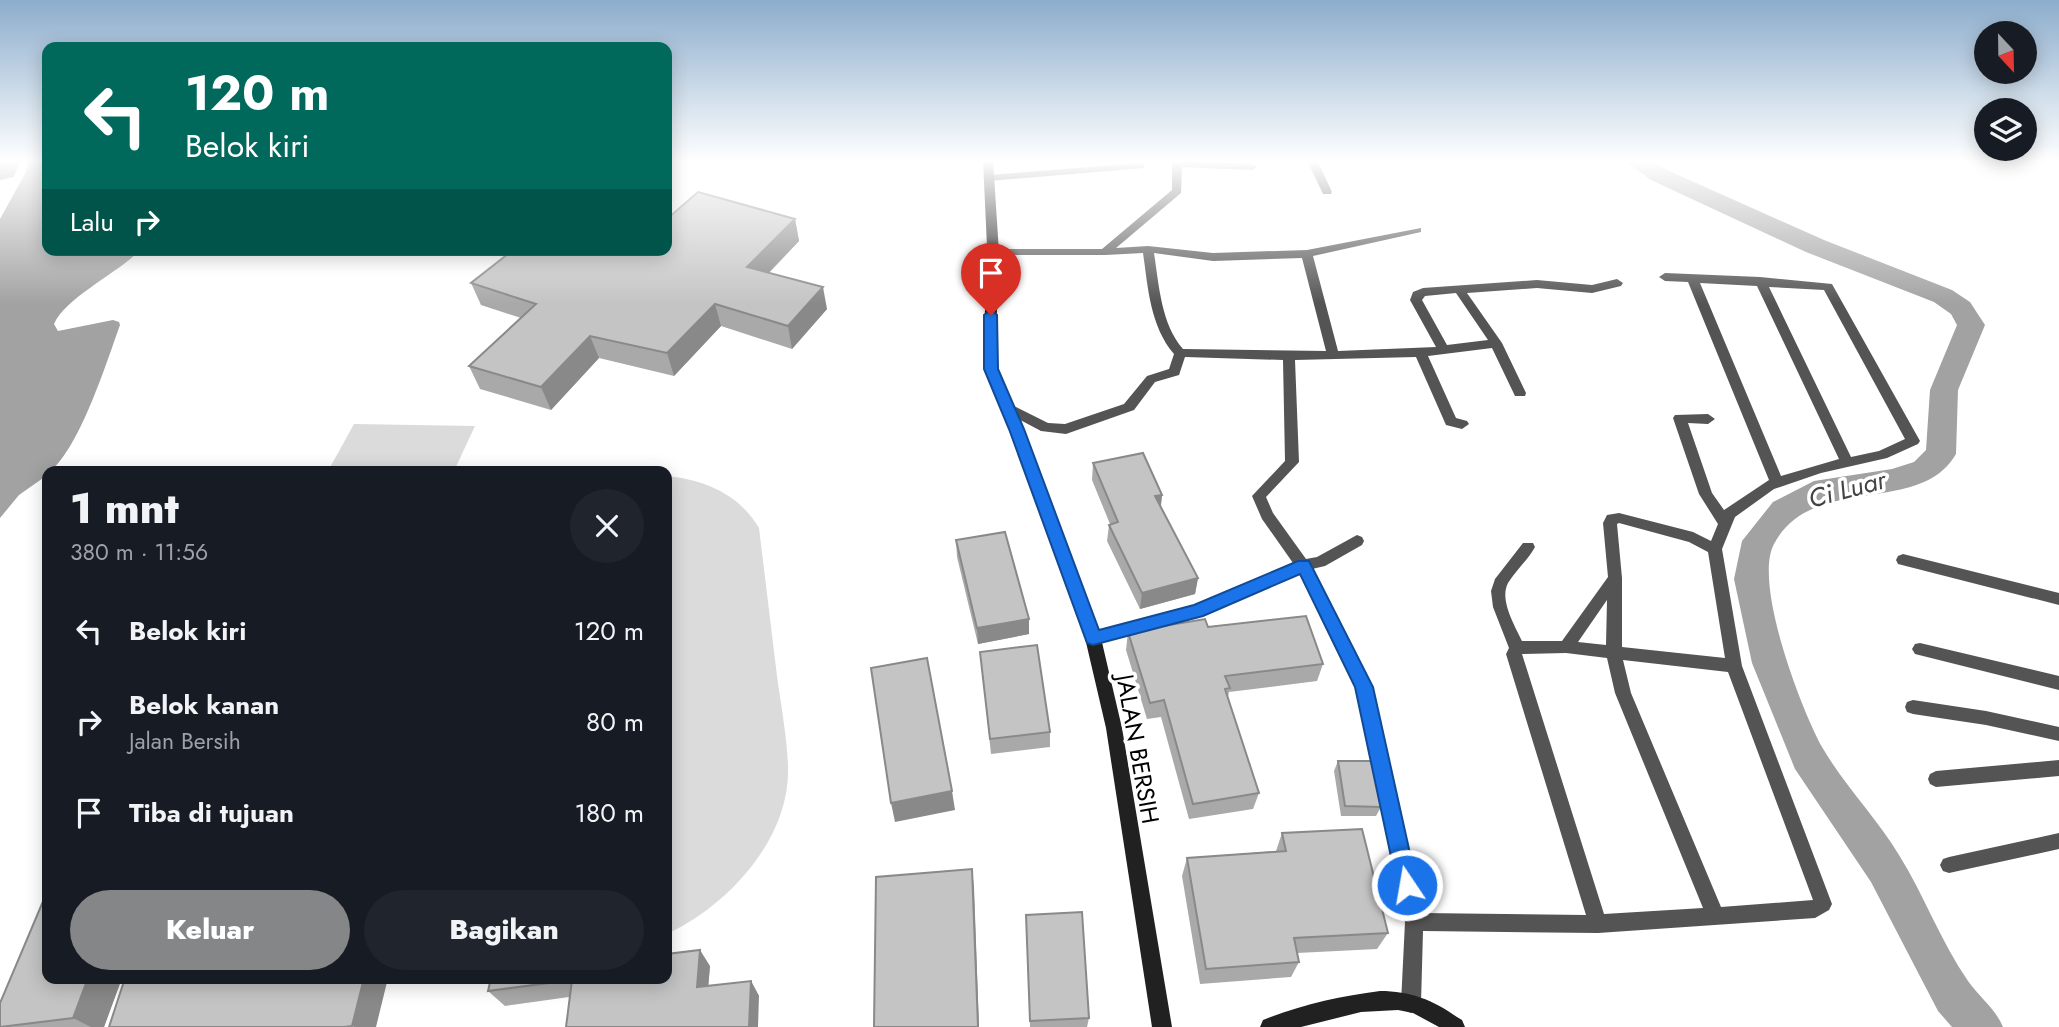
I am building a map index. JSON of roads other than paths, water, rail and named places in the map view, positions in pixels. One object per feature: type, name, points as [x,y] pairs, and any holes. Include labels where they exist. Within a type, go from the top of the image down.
[{"type":"street","name":"JALAN BERSIH","points":[[990,208],[993,252],[989,338],[991,369],[1093,638],[1114,729],[1161,1027]]},
{"type":"street","points":[[1097,252],[1159,208]]},
{"type":"street","points":[[993,252],[1149,249],[1213,257],[1307,254],[1418,230]]},
{"type":"street","points":[[1149,249],[1155,294],[1171,344],[1180,353],[1289,356],[1420,353],[1496,343]]},
{"type":"street","points":[[1307,254],[1332,354]]},
{"type":"street","points":[[1414,922],[1598,924],[1815,909],[1822,904],[1734,666],[1715,549],[1729,514],[1769,485],[1820,468],[1882,455],[1913,441],[1828,287],[1665,277]]},
{"type":"street","points":[[1693,279],[1777,482]]},
{"type":"street","points":[[1760,281],[1847,462]]},
{"type":"street","points":[[1443,349],[1416,300],[1417,295],[1423,292],[1537,284],[1592,289],[1617,283]]},
{"type":"street","points":[[1459,289],[1496,343],[1520,393]]},
{"type":"street","points":[[1008,408],[1046,428],[1066,429],[1129,407],[1151,379],[1175,372],[1180,353]]},
{"type":"street","points":[[1420,353],[1447,408],[1450,421],[1462,424]]},
{"type":"street","points":[[1289,356],[1292,462],[1259,496],[1267,515],[1304,565],[1364,687],[1414,922],[1411,1003]]},
{"type":"street","points":[[1708,419],[1679,418],[1706,494],[1725,523]]},
{"type":"street","points":[[1715,549],[1693,538],[1628,519],[1612,519],[1609,523],[1615,578],[1614,653],[1623,694],[1715,915]]},
{"type":"street","points":[[1093,638],[1197,611],[1304,565],[1320,562],[1357,541]]},
{"type":"street","points":[[1528,547],[1500,583],[1498,598],[1517,648],[1514,654],[1598,924]]},
{"type":"street","points":[[1903,560],[2059,599]]},
{"type":"street","points":[[1566,647],[1615,578]]},
{"type":"street","points":[[1517,648],[1566,647],[1734,666]]},
{"type":"street","points":[[1920,649],[2059,683]]},
{"type":"street","points":[[1913,707],[1986,718],[2059,734]]},
{"type":"street","points":[[1936,779],[2059,768]]},
{"type":"street","points":[[1949,864],[2059,841]]},
{"type":"street","points":[[1270,1027],[1382,1000],[1411,1003],[1440,1016],[1455,1027]]},
{"type":"waterway","name":"Ci Luar","points":[[1731,208],[1815,246],[1943,296],[1961,308],[1971,325],[1944,390],[1941,454],[1925,470],[1892,480],[1814,493],[1784,511],[1758,541],[1751,579],[1769,663],[1808,757],[1885,868],[1953,996],[1981,1027]]}]
